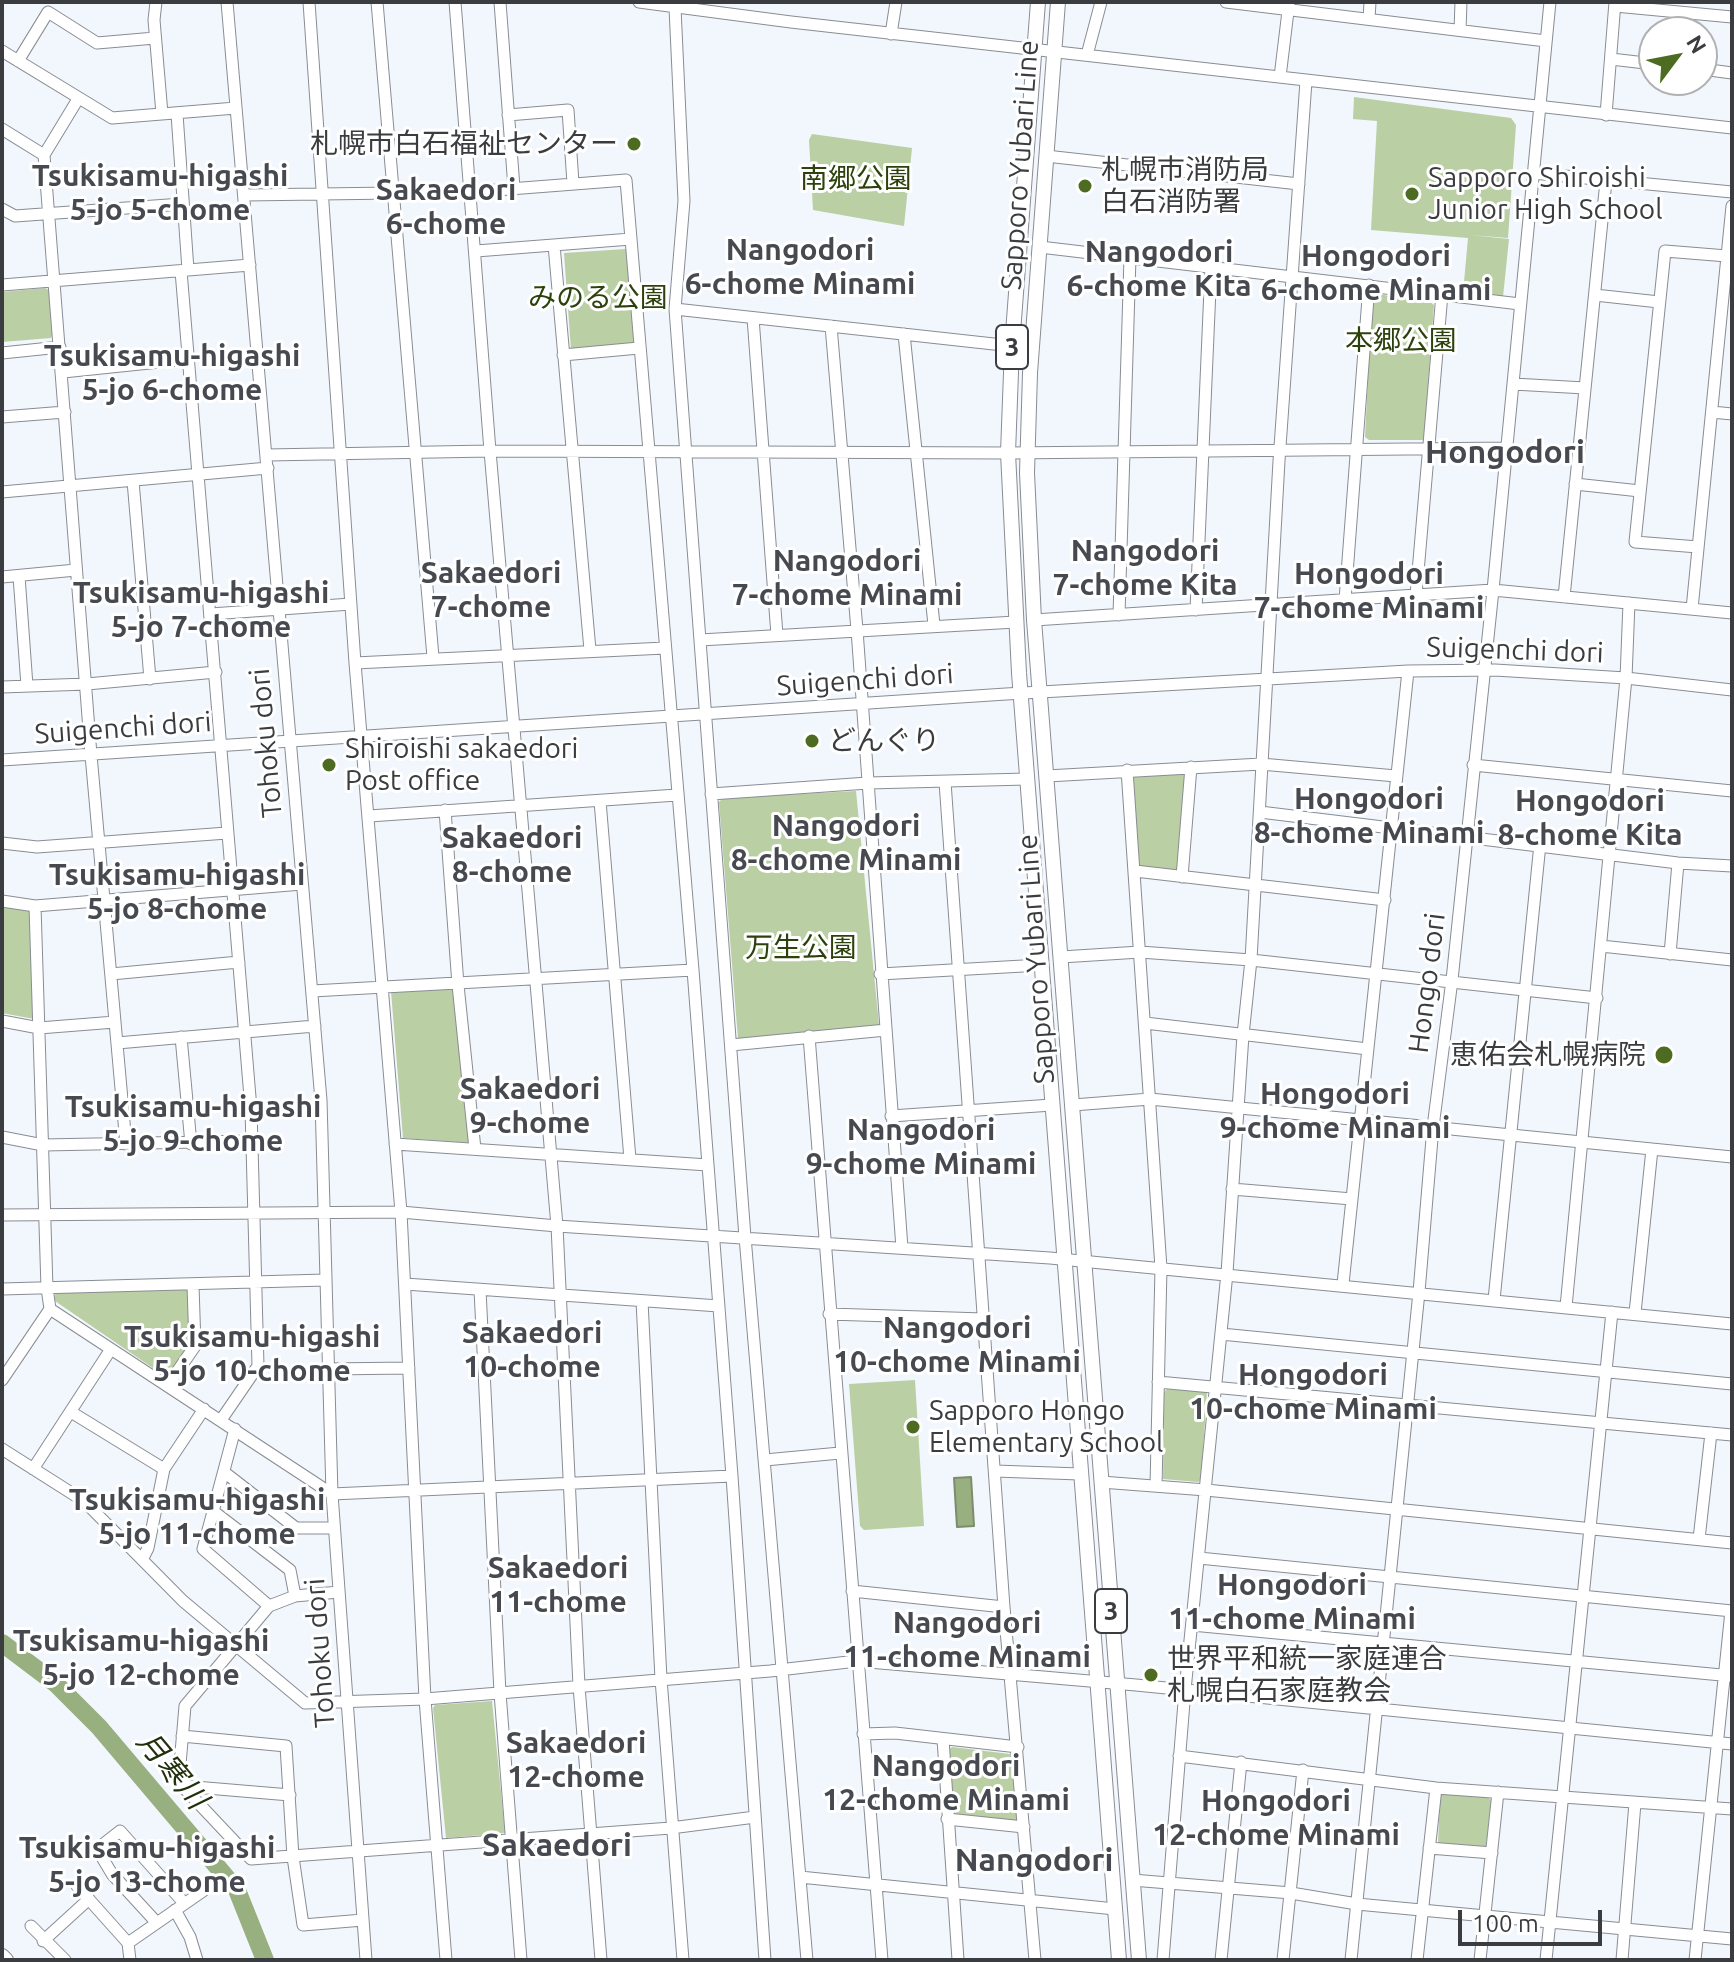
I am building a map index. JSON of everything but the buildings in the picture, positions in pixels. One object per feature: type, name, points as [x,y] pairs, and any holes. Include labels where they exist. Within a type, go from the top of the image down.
[{"type":"main road","name":"Sapporo Yubari Line","points":[[1038,2],[1012,346],[1008,453],[1027,779],[1119,1960]]},
{"type":"main road","name":"Sapporo Yubari Line","points":[[1058,2],[1026,453],[1034,620],[1139,1960]]},
{"type":"street","points":[[156,2],[155,38],[162,114]]},
{"type":"street","name":"Tohoku dori","points":[[227,2],[321,1100],[332,1494],[366,1960]]},
{"type":"street","points":[[309,2],[355,663],[401,1212],[425,1699],[446,1960]]},
{"type":"street","points":[[377,2],[433,657]]},
{"type":"street","points":[[455,2],[490,451],[557,1226],[579,1686],[601,1960]]},
{"type":"street","points":[[500,2],[514,188]]},
{"type":"street","points":[[639,2],[891,34],[1732,128]]},
{"type":"street","points":[[891,34],[896,2]]},
{"type":"street","points":[[1087,55],[1101,2]]},
{"type":"street","points":[[1226,2],[1289,6],[1546,41]]},
{"type":"street","points":[[1369,19],[1370,2]]},
{"type":"street","points":[[1460,30],[1461,2]]},
{"type":"street","name":"Hongo dori","points":[[1351,1960],[1433,1127],[1468,836],[1550,2]]},
{"type":"street","points":[[1606,115],[1615,4],[1732,17]]},
{"type":"street","points":[[1280,77],[1289,6]]},
{"type":"street","points":[[675,8],[684,201],[675,309],[679,451],[700,640],[699,715],[711,794],[731,1045],[740,1237],[765,1460],[807,1960]]},
{"type":"street","points":[[18,61],[48,12],[97,43],[155,38]]},
{"type":"street","points":[[2,51],[112,118],[236,108]]},
{"type":"street","points":[[1611,59],[1638,62]]},
{"type":"street","points":[[1163,1960],[1185,1690],[1227,1273],[1251,960],[1280,449],[1306,81]]},
{"type":"street","points":[[78,99],[44,155],[91,755],[126,1144]]},
{"type":"street","points":[[508,115],[568,110],[573,183]]},
{"type":"street","points":[[177,114],[188,359],[246,1031],[251,1141],[258,1366],[221,1420]]},
{"type":"street","points":[[2,129],[44,155]]},
{"type":"street","points":[[1046,156],[1299,184]]},
{"type":"street","points":[[1533,173],[1732,192]]},
{"type":"street","points":[[244,195],[471,192],[626,180],[715,1235],[765,1960]]},
{"type":"street","points":[[1564,597],[1606,181]]},
{"type":"street","points":[[2,209],[15,216],[182,204]]},
{"type":"street","points":[[1692,609],[1732,206]]},
{"type":"street","points":[[476,251],[631,239]]},
{"type":"street","points":[[554,245],[590,650]]},
{"type":"street","points":[[1040,247],[1520,304]]},
{"type":"street","points":[[1698,547],[1635,542],[1640,491],[1665,251],[1727,256]]},
{"type":"street","points":[[1119,615],[1130,257]]},
{"type":"street","points":[[2,285],[250,265]]},
{"type":"street","points":[[1196,610],[1211,266]]},
{"type":"street","points":[[1345,600],[1369,285]]},
{"type":"street","points":[[1416,595],[1442,294]]},
{"type":"street","points":[[1595,295],[1659,302]]},
{"type":"street","points":[[675,309],[1012,346]]},
{"type":"street","points":[[753,318],[777,635]]},
{"type":"street","points":[[831,326],[857,630],[902,1248]]},
{"type":"street","points":[[904,334],[934,625]]},
{"type":"street","points":[[2,353],[60,347]]},
{"type":"street","points":[[563,355],[639,348]]},
{"type":"street","points":[[63,372],[188,359]]},
{"type":"street","points":[[1513,384],[1585,388]]},
{"type":"street","points":[[2,417],[65,412]]},
{"type":"street","points":[[1712,412],[1732,414]]},
{"type":"street","points":[[2,492],[199,476],[268,462],[340,453],[1026,453],[1507,448]]},
{"type":"street","points":[[133,481],[150,679]]},
{"type":"street","points":[[1575,484],[1640,491]]},
{"type":"street","points":[[2,577],[76,570]]},
{"type":"street","points":[[19,576],[27,686]]},
{"type":"street","points":[[1034,620],[1493,590],[1732,613]]},
{"type":"street","points":[[1566,1307],[1626,678],[1629,603]]},
{"type":"street","points":[[211,614],[351,604]]},
{"type":"street","points":[[700,640],[1016,622]]},
{"type":"street","points":[[355,663],[509,653],[665,648]]},
{"type":"street","name":"Suigenchi dori","points":[[2,760],[1022,693],[1408,671],[1484,669],[1626,678],[1732,690]]},
{"type":"street","points":[[1343,1284],[1408,671]]},
{"type":"street","points":[[2,687],[87,684],[216,672]]},
{"type":"street","points":[[1047,776],[1261,764],[1396,776]]},
{"type":"street","points":[[1473,765],[1732,791]]},
{"type":"street","points":[[1182,877],[1191,767]]},
{"type":"street","points":[[1127,770],[1161,1268],[1156,1486]]},
{"type":"street","points":[[711,794],[868,783],[1027,779]]},
{"type":"street","points":[[945,782],[1004,1607],[1035,1960]]},
{"type":"street","points":[[369,816],[677,795]]},
{"type":"street","points":[[600,801],[630,1159]]},
{"type":"street","points":[[445,810],[458,985],[475,1149]]},
{"type":"street","points":[[1260,812],[1540,844],[1608,855],[1732,866]]},
{"type":"street","points":[[2,843],[37,847],[227,833]]},
{"type":"street","points":[[1494,1300],[1540,844]]},
{"type":"street","points":[[1670,954],[1678,863]]},
{"type":"street","points":[[1135,871],[1385,900]]},
{"type":"street","points":[[2,901],[35,906],[302,884]]},
{"type":"street","points":[[2,1380],[50,1309],[35,906]]},
{"type":"street","points":[[1601,946],[1732,960]]},
{"type":"street","points":[[1061,957],[1140,952],[1251,960],[1597,998]]},
{"type":"street","points":[[111,974],[239,962]]},
{"type":"street","points":[[880,974],[1041,965]]},
{"type":"street","points":[[312,991],[693,970]]},
{"type":"street","points":[[2,1021],[39,1028],[115,1022]]},
{"type":"street","points":[[1145,1023],[1368,1049]]},
{"type":"street","points":[[117,1043],[315,1026]]},
{"type":"street","points":[[731,1045],[886,1030]]},
{"type":"street","points":[[809,1036],[882,1960]]},
{"type":"street","points":[[181,1037],[191,1144]]},
{"type":"street","points":[[1073,1105],[1150,1099],[1732,1157]]},
{"type":"street","points":[[891,1116],[1052,1105]]},
{"type":"street","points":[[2,1137],[43,1145],[251,1141]]},
{"type":"street","points":[[395,1144],[708,1165]]},
{"type":"street","points":[[1635,1313],[1652,1149]]},
{"type":"street","points":[[1232,1189],[1352,1199]]},
{"type":"street","points":[[2,1215],[401,1212],[557,1226],[1063,1259],[1732,1324]]},
{"type":"street","points":[[2,1289],[325,1280]]},
{"type":"street","points":[[405,1284],[719,1306]]},
{"type":"street","points":[[168,1385],[195,1346],[193,1285]]},
{"type":"street","points":[[480,1290],[500,1693],[521,1960]]},
{"type":"street","points":[[642,1301],[661,1679],[683,1960]]},
{"type":"street","points":[[50,1309],[332,1494],[732,1476]]},
{"type":"street","points":[[1546,1960],[1612,1312]]},
{"type":"street","points":[[829,1314],[983,1319]]},
{"type":"street","points":[[1221,1334],[1732,1384]]},
{"type":"street","points":[[33,1469],[111,1349]]},
{"type":"street","points":[[328,1369],[409,1368]]},
{"type":"street","points":[[1158,1382],[1732,1435]]},
{"type":"street","points":[[143,1558],[148,1548],[164,1469],[204,1409]]},
{"type":"street","points":[[71,1412],[164,1469]]},
{"type":"street","points":[[235,1429],[203,1549],[269,1606]]},
{"type":"street","points":[[1699,1539],[1711,1433]]},
{"type":"street","points":[[2,1449],[84,1501],[183,1601],[305,1703],[425,1699],[857,1661],[1117,1683],[1732,1744]]},
{"type":"street","points":[[765,1460],[840,1453]]},
{"type":"street","points":[[995,1471],[1080,1474]]},
{"type":"street","points":[[224,1472],[296,1528],[334,1528]]},
{"type":"street","points":[[1101,1482],[1732,1543]]},
{"type":"street","points":[[213,1511],[290,1570],[295,1596]]},
{"type":"street","points":[[1199,1558],[1732,1611],[1728,1676],[1695,1960]]},
{"type":"street","points":[[852,1591],[1004,1607]]},
{"type":"street","points":[[339,1592],[295,1596],[269,1606],[185,1706],[179,1776],[183,1786],[251,1859],[671,1828],[755,1817]]},
{"type":"street","points":[[1192,1625],[1728,1676]]},
{"type":"street","points":[[863,1734],[895,1733],[1018,1747]]},
{"type":"street","points":[[182,1736],[286,1746],[293,1857],[303,1925],[363,1920]]},
{"type":"street","points":[[943,1739],[958,1960]]},
{"type":"street","points":[[1179,1756],[1436,1788],[1732,1809]]},
{"type":"street","points":[[1221,1960],[1241,1762]]},
{"type":"street","points":[[1283,1960],[1303,1770]]},
{"type":"street","points":[[183,1786],[290,1795]]},
{"type":"street","points":[[1417,1960],[1436,1788]]},
{"type":"street","points":[[1480,1960],[1498,1792]]},
{"type":"street","points":[[1622,1960],[1635,1803]]},
{"type":"street","points":[[947,1819],[1024,1827]]},
{"type":"street","points":[[157,1923],[112,1874],[97,1849],[120,1831],[180,1907],[197,1960]]},
{"type":"street","points":[[1429,1848],[1492,1853]]},
{"type":"street","points":[[800,1877],[1115,1909]]},
{"type":"street","points":[[1132,1880],[1291,1893],[1357,1904],[1550,1924],[1732,1939]]},
{"type":"street","points":[[77,1886],[128,1943],[130,1960]]},
{"type":"street","points":[[128,1943],[203,1891]]},
{"type":"street","points":[[43,1941],[89,1899]]},
{"type":"street","points":[[31,1926],[65,1960]]},
{"type":"green space","points":[[1354,97],[1511,118],[1516,125],[1508,238],[1470,235],[1509,239],[1503,297],[1463,293],[1468,238],[1371,230],[1377,121],[1353,119]]},
{"type":"green space","name":"南郷公園","points":[[812,134],[912,148],[904,226],[813,210],[809,140]]},
{"type":"green space","name":"みのる公園","points":[[626,249],[634,343],[571,350],[564,253]]},
{"type":"green space","points":[[49,290],[51,338],[2,342],[2,292]]},
{"type":"green space","name":"本郷公園","points":[[1376,294],[1429,301],[1434,305],[1424,440],[1369,440],[1365,437],[1372,297]]},
{"type":"green space","points":[[1185,770],[1178,868],[1175,871],[1141,868],[1133,778],[1138,772]]},
{"type":"green space","name":"万生公園","points":[[856,791],[879,1025],[738,1039],[719,802],[723,798]]},
{"type":"green space","points":[[2,905],[31,912],[34,1019],[2,1013]]},
{"type":"green space","points":[[391,991],[454,991],[470,1143],[403,1138]]},
{"type":"green space","points":[[187,1290],[189,1346],[170,1376],[166,1377],[55,1301],[55,1294],[59,1291]]},
{"type":"green space","points":[[915,1380],[924,1526],[864,1530],[860,1526],[849,1384]]},
{"type":"green space","points":[[1167,1389],[1207,1392],[1201,1480],[1198,1482],[1163,1479],[1164,1392]]},
{"type":"green space","points":[[492,1701],[505,1833],[446,1838],[433,1708],[435,1705]]},
{"type":"green space","points":[[952,1747],[1010,1754],[1018,1820],[957,1816],[954,1813],[948,1750]]},
{"type":"green space","points":[[1443,1793],[1491,1800],[1486,1846],[1483,1849],[1438,1843],[1440,1796]]},
{"type":"shaded area","points":[[971,1477],[974,1526],[957,1527],[954,1478]]},
{"type":"waterway","name":"月寒川","points":[[2,1643],[55,1683],[99,1727],[237,1890],[265,1960]]},
{"type":"place","name":"札幌市白石福祉センター","points":[[634,144]]},
{"type":"place","name":"札幌市消防局 白石消防署","points":[[1085,186]]},
{"type":"place","name":"Sapporo Shiroishi Junior High School","points":[[1412,194]]},
{"type":"place","name":"どんぐり","points":[[812,741]]},
{"type":"place","name":"Shiroishi sakaedori Post office","points":[[329,765]]},
{"type":"place","name":"恵佑会札幌病院","points":[[1664,1055]]},
{"type":"place","name":"Sapporo Hongo Elementary School","points":[[913,1427]]},
{"type":"place","name":"世界平和統一家庭連合 札幌白石家庭教会","points":[[1151,1675]]},
{"type":"district","name":"Tsukisamu-higashi 5-jo 5-chome","points":[[160,193]]},
{"type":"district","name":"Sakaedori 6-chome","points":[[446,207]]},
{"type":"district","name":"Nangodori 6-chome Minami","points":[[800,267]]},
{"type":"district","name":"Nangodori 6-chome Kita","points":[[1159,269]]},
{"type":"district","name":"Hongodori 6-chome Minami","points":[[1376,273]]},
{"type":"district","name":"Tsukisamu-higashi 5-jo 6-chome","points":[[172,373]]},
{"type":"district","name":"Hongodori","points":[[1505,452]]},
{"type":"district","name":"Nangodori 7-chome Kita","points":[[1145,568]]},
{"type":"district","name":"Nangodori 7-chome Minami","points":[[847,578]]},
{"type":"district","name":"Sakaedori 7-chome","points":[[491,590]]},
{"type":"district","name":"Hongodori 7-chome Minami","points":[[1369,591]]},
{"type":"district","name":"Tsukisamu-higashi 5-jo 7-chome","points":[[201,610]]},
{"type":"district","name":"Hongodori 8-chome Minami","points":[[1369,816]]},
{"type":"district","name":"Hongodori 8-chome Kita","points":[[1590,818]]},
{"type":"district","name":"Nangodori 8-chome Minami","points":[[846,843]]},
{"type":"district","name":"Sakaedori 8-chome","points":[[512,855]]},
{"type":"district","name":"Tsukisamu-higashi 5-jo 8-chome","points":[[177,892]]},
{"type":"district","name":"Sakaedori 9-chome","points":[[530,1106]]},
{"type":"district","name":"Hongodori 9-chome Minami","points":[[1335,1111]]},
{"type":"district","name":"Tsukisamu-higashi 5-jo 9-chome","points":[[193,1124]]},
{"type":"district","name":"Nangodori 9-chome Minami","points":[[921,1147]]},
{"type":"district","name":"Nangodori 10-chome Minami","points":[[957,1345]]},
{"type":"district","name":"Sakaedori 10-chome","points":[[532,1350]]},
{"type":"district","name":"Tsukisamu-higashi 5-jo 10-chome","points":[[252,1354]]},
{"type":"district","name":"Hongodori 10-chome Minami","points":[[1313,1392]]},
{"type":"district","name":"Tsukisamu-higashi 5-jo 11-chome","points":[[197,1517]]},
{"type":"district","name":"Sakaedori 11-chome","points":[[558,1585]]},
{"type":"district","name":"Hongodori 11-chome Minami","points":[[1292,1602]]},
{"type":"district","name":"Nangodori 11-chome Minami","points":[[967,1640]]},
{"type":"district","name":"Tsukisamu-higashi 5-jo 12-chome","points":[[141,1658]]},
{"type":"district","name":"Sakaedori 12-chome","points":[[576,1760]]},
{"type":"district","name":"Nangodori 12-chome Minami","points":[[946,1783]]},
{"type":"district","name":"Hongodori 12-chome Minami","points":[[1276,1818]]},
{"type":"district","name":"Sakaedori","points":[[557,1845]]},
{"type":"district","name":"Nangodori","points":[[1034,1860]]},
{"type":"district","name":"Tsukisamu-higashi 5-jo 13-chome","points":[[147,1865]]}]
